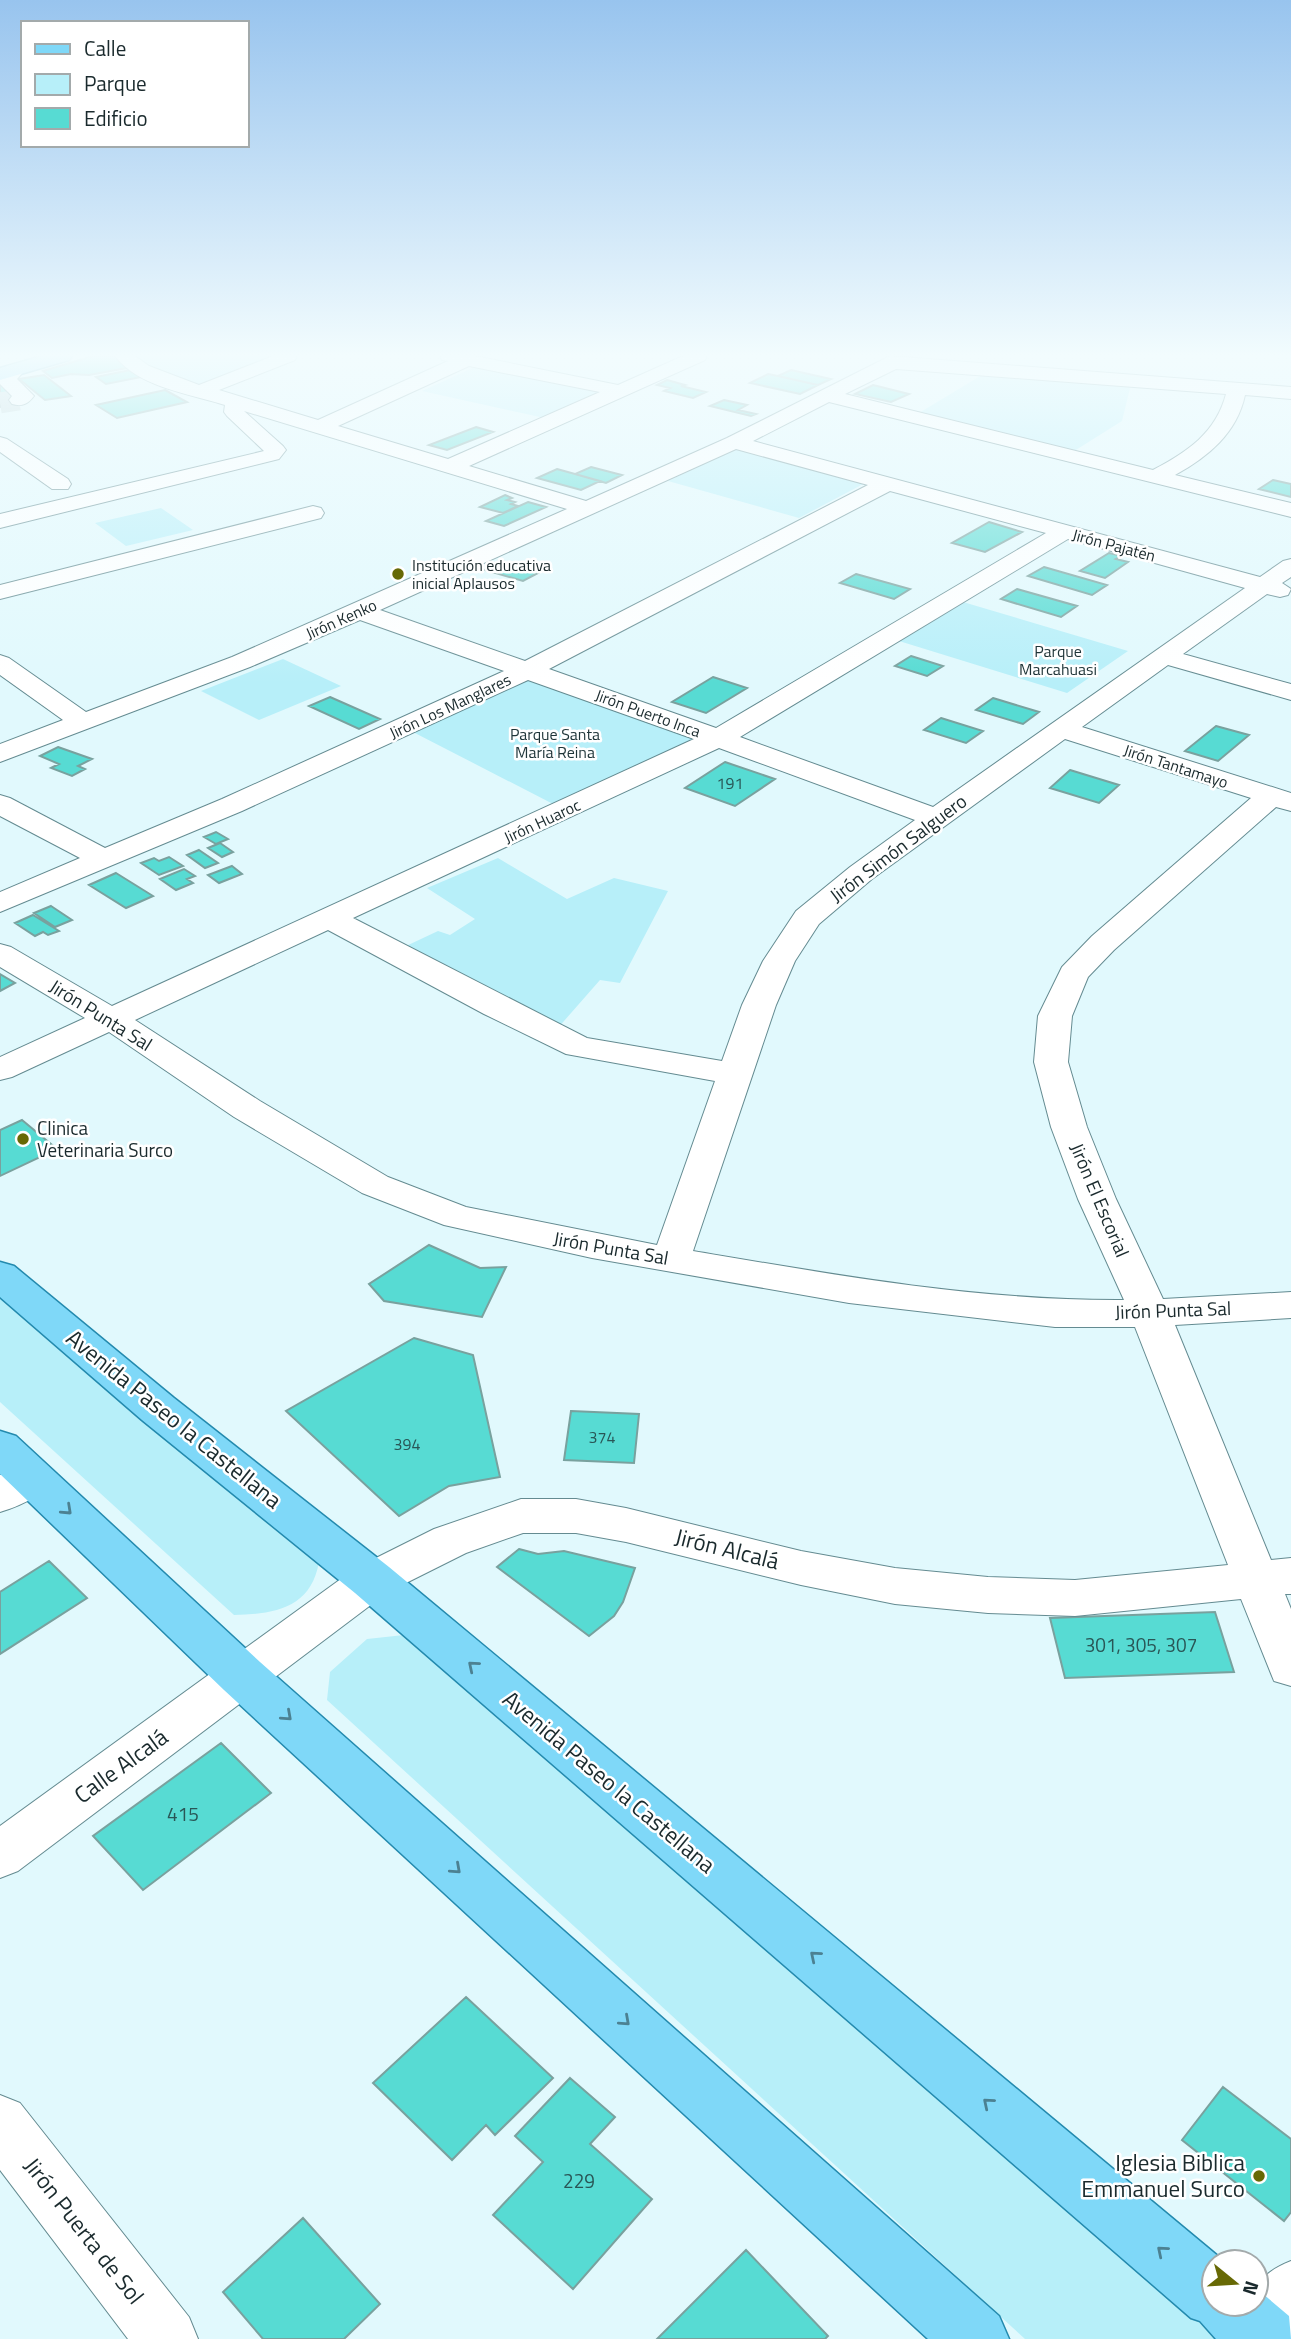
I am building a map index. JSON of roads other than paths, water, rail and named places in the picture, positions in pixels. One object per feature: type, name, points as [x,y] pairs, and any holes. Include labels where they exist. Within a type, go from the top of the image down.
[{"type":"main road","name":"Avenida Paseo la Castellana","points":[[0,1275],[158,1409],[372,1580],[1200,2270]]},
{"type":"main road","points":[[11,1473],[242,1676],[976,2339]]},
{"type":"street","points":[[33,465],[61,484]]},
{"type":"street","points":[[0,521],[237,465]]},
{"type":"street","points":[[446,465],[587,509]]},
{"type":"street","points":[[452,467],[456,465]]},
{"type":"street","name":"Jirón Kenko","points":[[0,754],[241,662],[683,465]]},
{"type":"street","name":"Jirón Pajatén","points":[[818,465],[1278,590]]},
{"type":"street","points":[[1112,465],[1291,510]]},
{"type":"street","points":[[1157,476],[1177,465]]},
{"type":"street","name":"Jirón Los Manglares","points":[[0,904],[232,805],[528,670],[887,484]]},
{"type":"street","points":[[0,592],[313,513]]},
{"type":"street","name":"Jirón Huaroc","points":[[0,1070],[718,738],[1064,532]]},
{"type":"street","name":"Jirón Simón Salguero","points":[[671,1259],[759,1005],[779,961],[807,918],[861,873],[1062,729],[1166,657],[1278,590],[1291,566]]},
{"type":"street","name":"Jirón Puerto Inca","points":[[359,611],[936,818]]},
{"type":"street","points":[[1166,657],[1291,692]]},
{"type":"street","points":[[0,663],[83,722]]},
{"type":"street","name":"Jirón Tantamayo","points":[[1062,729],[1281,799]]},
{"type":"street","name":"Jirón El Escorial","points":[[1281,799],[1103,943],[1073,974],[1055,1016],[1051,1062],[1069,1127],[1097,1199],[1273,1578],[1291,1667]]},
{"type":"street","points":[[0,804],[103,859]]},
{"type":"street","points":[[331,919],[496,1007],[578,1047],[736,1074]]},
{"type":"street","name":"Jirón Punta Sal","points":[[0,954],[111,1019],[247,1110],[375,1185],[457,1217],[592,1246],[849,1290],[955,1304],[1055,1314],[1150,1313],[1291,1305]]},
{"type":"street","name":"Jirón Alcalá","points":[[242,1676],[372,1580],[450,1541],[521,1517],[576,1516],[868,1581],[988,1595],[1075,1598],[1273,1578]]},
{"type":"street","name":"Calle Alcalá","points":[[0,1855],[242,1676]]},
{"type":"street","name":"Jirón Puerta de Sol","points":[[0,2123],[167,2339]]},
{"type":"place","name":"Institución educativa inicial Aplausos","points":[[398,574]]},
{"type":"place","name":"Clinica Veterinaria Surco","points":[[23,1139]]},
{"type":"place","name":"Iglesia Biblica Emmanuel Surco","points":[[1259,2176]]},
{"type":"park label","name":"Parque Marcahuasi","points":[[1058,660]]},
{"type":"park label","name":"Parque Santa María Reina","points":[[555,743]]}]
